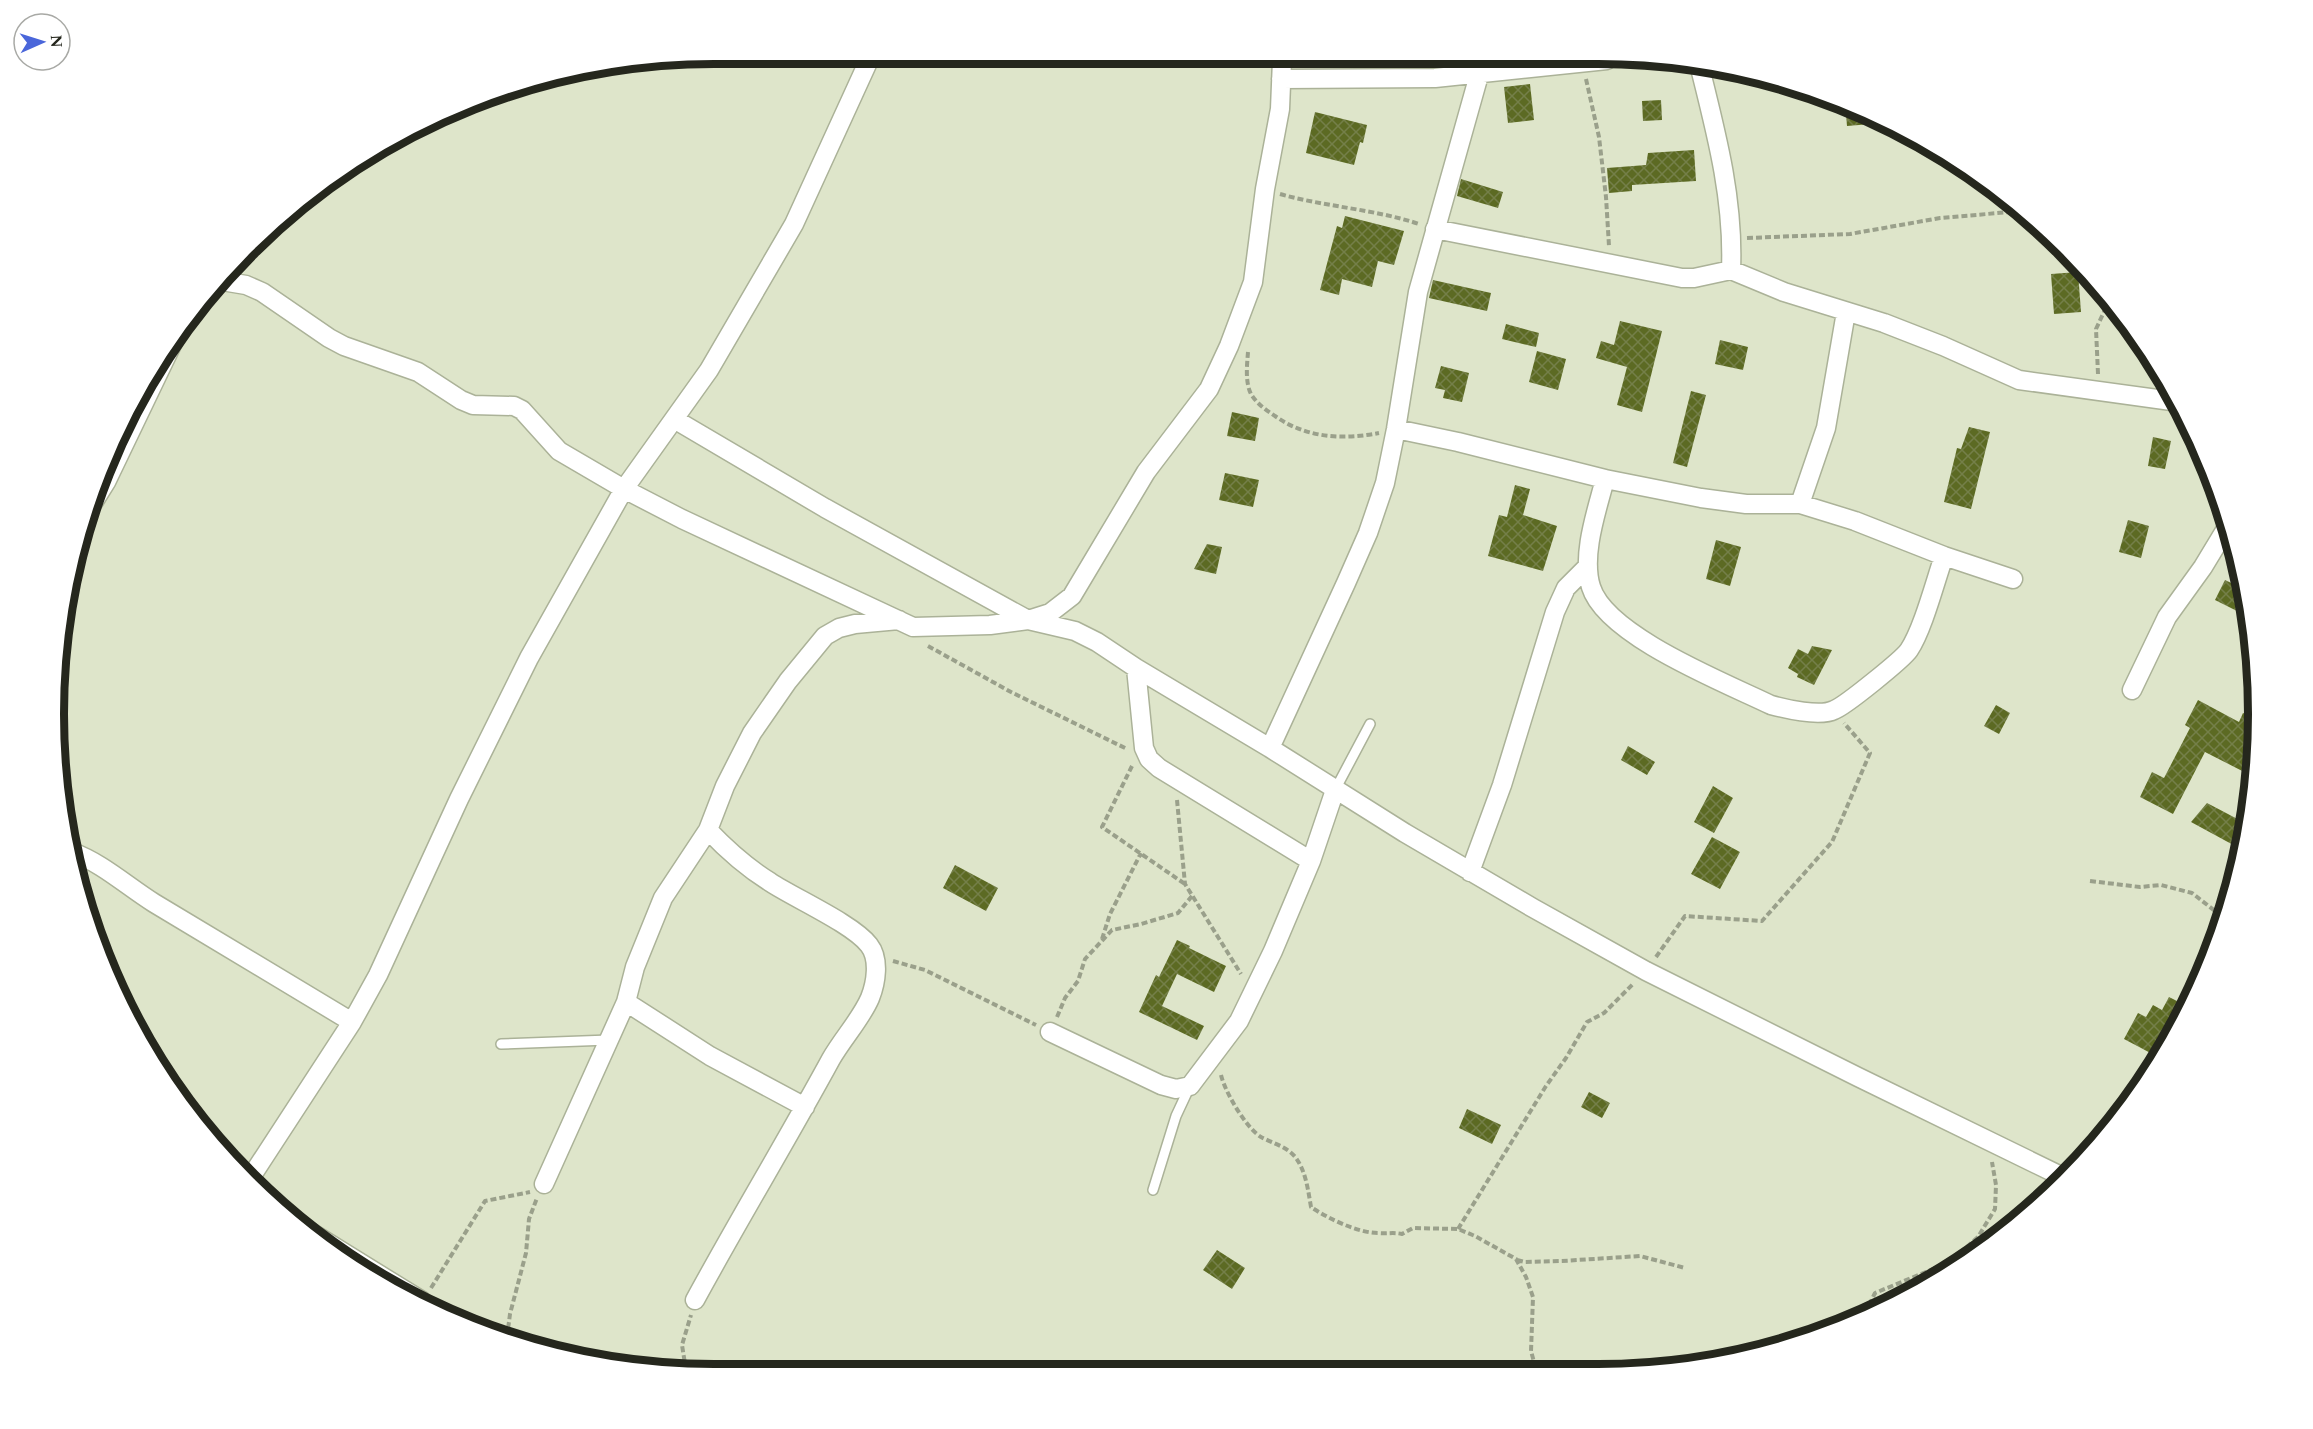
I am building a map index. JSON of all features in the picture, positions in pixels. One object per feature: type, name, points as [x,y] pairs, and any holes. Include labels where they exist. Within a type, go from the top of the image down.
[{"type":"street","points":[[253,1172],[352,1022],[378,975],[459,799],[529,658],[624,489],[709,370],[795,224],[867,64]]},
{"type":"street","points":[[543,1184],[626,1002],[635,967],[663,898],[708,830],[725,786],[752,733],[788,681],[825,636],[839,628],[855,624],[907,623],[970,627],[1028,620],[1050,613],[1072,596],[1146,472],[1209,389],[1229,346],[1253,282],[1265,189],[1281,109],[1282,64]]},
{"type":"street","points":[[1281,79],[1435,78],[1479,67],[1582,64]]},
{"type":"street","points":[[1270,748],[1368,533],[1385,483],[1418,292],[1479,67]]},
{"type":"street","points":[[1702,73],[1721,154],[1731,239],[1731,270]]},
{"type":"street","points":[[1435,229],[1682,278],[1694,278],[1731,270],[1784,292],[1884,323],[2019,380],[2166,400]]},
{"type":"street","points":[[230,282],[246,285],[262,292],[329,338],[344,346],[418,372],[461,400],[473,405],[514,406],[522,410],[559,451],[624,489],[682,519],[907,623]]},
{"type":"street","points":[[1800,504],[1826,428],[1846,312]]},
{"type":"street","points":[[122,449],[137,418]]},
{"type":"street","points":[[674,420],[825,508],[1028,620],[1075,631],[1470,872],[1646,971],[2058,1174]]},
{"type":"street","points":[[1396,429],[1605,479],[1725,502],[1800,504],[1855,521],[1944,556],[2013,579]]},
{"type":"street","points":[[1605,479],[1588,566],[1595,597],[1631,631],[1658,650],[1771,705],[1809,712],[1833,711],[1882,674],[1910,649],[1944,556]]},
{"type":"street","points":[[2132,690],[2167,617],[2204,567],[2223,535]]},
{"type":"street","points":[[1470,872],[1502,785],[1555,612],[1566,588],[1588,566]]},
{"type":"street","points":[[1136,668],[1143,757],[1311,861]]},
{"type":"street","points":[[1050,1032],[1161,1085],[1176,1089],[1190,1086],[1239,1021],[1274,951],[1311,861],[1335,790]]},
{"type":"street","points":[[695,1300],[839,1045],[869,998],[875,978],[875,959],[870,945],[851,930],[762,877],[731,855],[708,830]]},
{"type":"street","points":[[81,856],[103,868],[217,942],[352,1022]]},
{"type":"street","points":[[626,1002],[710,1056],[805,1107]]},
{"type":"lane","points":[[1335,790],[1370,724]]},
{"type":"lane","points":[[501,1044],[609,1040]]},
{"type":"lane","points":[[1153,1190],[1176,1116],[1190,1086]]},
{"type":"path","points":[[1582,64],[1599,137],[1606,197],[1606,228],[1610,255],[1614,264]]},
{"type":"path","points":[[1265,189],[1306,201],[1389,214],[1435,229]]},
{"type":"path","points":[[1731,239],[1838,236],[1940,218],[2010,212]]},
{"type":"path","points":[[2098,390],[2096,329],[2106,309]]},
{"type":"path","points":[[1248,345],[1247,374],[1251,393],[1261,407],[1283,422],[1306,433],[1331,437],[1375,434],[1396,429]]},
{"type":"path","points":[[907,623],[926,644],[1011,692],[1143,757],[1102,827],[1185,884],[1253,993]]},
{"type":"path","points":[[1458,1229],[1587,1022],[1604,1013],[1646,971],[1685,916],[1762,921],[1832,842],[1870,753],[1833,711]]},
{"type":"path","points":[[1175,778],[1185,884]]},
{"type":"path","points":[[1101,943],[1110,914],[1141,853]]},
{"type":"path","points":[[2090,881],[2140,887],[2161,885],[2192,893],[2217,913]]},
{"type":"path","points":[[875,959],[898,961],[925,970],[1050,1032],[1065,998],[1078,981],[1085,959],[1112,930],[1178,913],[1192,896]]},
{"type":"path","points":[[1218,1047],[1216,1060],[1224,1089],[1258,1135],[1279,1145],[1295,1157],[1306,1178],[1311,1207],[1323,1215],[1377,1234],[1394,1232],[1402,1234],[1413,1228],[1458,1229],[1525,1262],[1640,1256],[1685,1268]]},
{"type":"path","points":[[1953,1259],[1978,1237],[1995,1209],[1996,1185],[1989,1140]]},
{"type":"path","points":[[425,1296],[485,1201],[529,1193],[543,1184]]},
{"type":"path","points":[[508,1331],[526,1252],[529,1219],[543,1184]]},
{"type":"path","points":[[1516,1259],[1533,1297],[1531,1351],[1535,1364]]},
{"type":"path","points":[[1869,1305],[1875,1293],[1946,1264]]},
{"type":"path","points":[[685,1363],[682,1345],[695,1300]]},
{"type":"building","points":[[1530,84],[1534,120],[1508,123],[1504,87]]},
{"type":"building","points":[[1661,100],[1662,120],[1643,121],[1642,101]]},
{"type":"building","points":[[1315,112],[1367,125],[1354,165],[1306,153]]},
{"type":"building","points":[[1846,114],[1869,124],[1847,126]]},
{"type":"building","points":[[1694,150],[1696,181],[1632,185],[1632,191],[1609,193],[1607,168],[1646,165],[1648,153]]},
{"type":"building","points":[[1461,179],[1503,192],[1498,208],[1457,196]]},
{"type":"building","points":[[1345,216],[1404,231],[1394,265],[1378,261],[1372,287],[1342,279],[1339,295],[1320,290],[1337,226],[1342,228]]},
{"type":"building","points":[[2074,272],[2078,277],[2081,312],[2054,314],[2051,274]]},
{"type":"building","points":[[1433,280],[1491,293],[1487,311],[1429,298]]},
{"type":"building","points":[[1620,321],[1662,331],[1642,412],[1617,405],[1627,367],[1596,358],[1601,341],[1614,345]]},
{"type":"building","points":[[1506,324],[1539,333],[1536,347],[1502,339]]},
{"type":"building","points":[[1720,340],[1748,347],[1743,370],[1715,364]]},
{"type":"building","points":[[1537,351],[1566,359],[1558,390],[1529,382]]},
{"type":"building","points":[[1441,366],[1469,373],[1462,402],[1443,398],[1445,390],[1435,388]]},
{"type":"building","points":[[1691,391],[1706,395],[1687,467],[1673,463]]},
{"type":"building","points":[[1232,412],[1259,418],[1255,441],[1227,436]]},
{"type":"building","points":[[1969,427],[1990,432],[1971,509],[1944,502],[1957,448],[1961,449]]},
{"type":"building","points":[[2153,437],[2171,441],[2165,469],[2148,466]]},
{"type":"building","points":[[1225,473],[1259,480],[1253,507],[1219,500]]},
{"type":"building","points":[[1515,485],[1530,489],[1523,515],[1557,526],[1543,571],[1488,556],[1499,515],[1507,517]]},
{"type":"building","points":[[2128,520],[2149,526],[2141,558],[2119,552]]},
{"type":"building","points":[[1716,540],[1741,547],[1730,586],[1706,579]]},
{"type":"building","points":[[1207,544],[1222,547],[1216,574],[1194,569]]},
{"type":"building","points":[[2225,580],[2235,585],[2240,613],[2215,600]]},
{"type":"building","points":[[1812,646],[1832,650],[1814,685],[1797,677],[1798,674],[1788,668],[1798,649],[1808,654]]},
{"type":"building","points":[[2198,700],[2239,722],[2243,713],[2248,715],[2246,773],[2205,752],[2173,814],[2140,797],[2152,772],[2164,778],[2190,728],[2185,725]]},
{"type":"building","points":[[1996,705],[2010,713],[1999,734],[1984,726]]},
{"type":"building","points":[[1628,746],[1655,762],[1647,775],[1621,760]]},
{"type":"building","points":[[1713,786],[1733,798],[1714,833],[1694,822]]},
{"type":"building","points":[[2207,803],[2239,820],[2235,846],[2191,822]]},
{"type":"building","points":[[1712,837],[1740,852],[1720,889],[1691,874]]},
{"type":"building","points":[[955,865],[998,888],[986,911],[943,888]]},
{"type":"building","points":[[1177,940],[1226,966],[1214,992],[1177,974],[1162,1006],[1204,1026],[1197,1040],[1139,1012],[1156,975],[1159,977]]},
{"type":"building","points":[[2169,997],[2181,1003],[2152,1054],[2124,1039],[2138,1013],[2146,1017],[2153,1005],[2162,1010]]},
{"type":"building","points":[[1589,1092],[1610,1103],[1602,1118],[1581,1107]]},
{"type":"building","points":[[1467,1109],[1501,1125],[1492,1144],[1459,1128]]},
{"type":"building","points":[[1217,1250],[1245,1268],[1232,1289],[1203,1270]]}]
